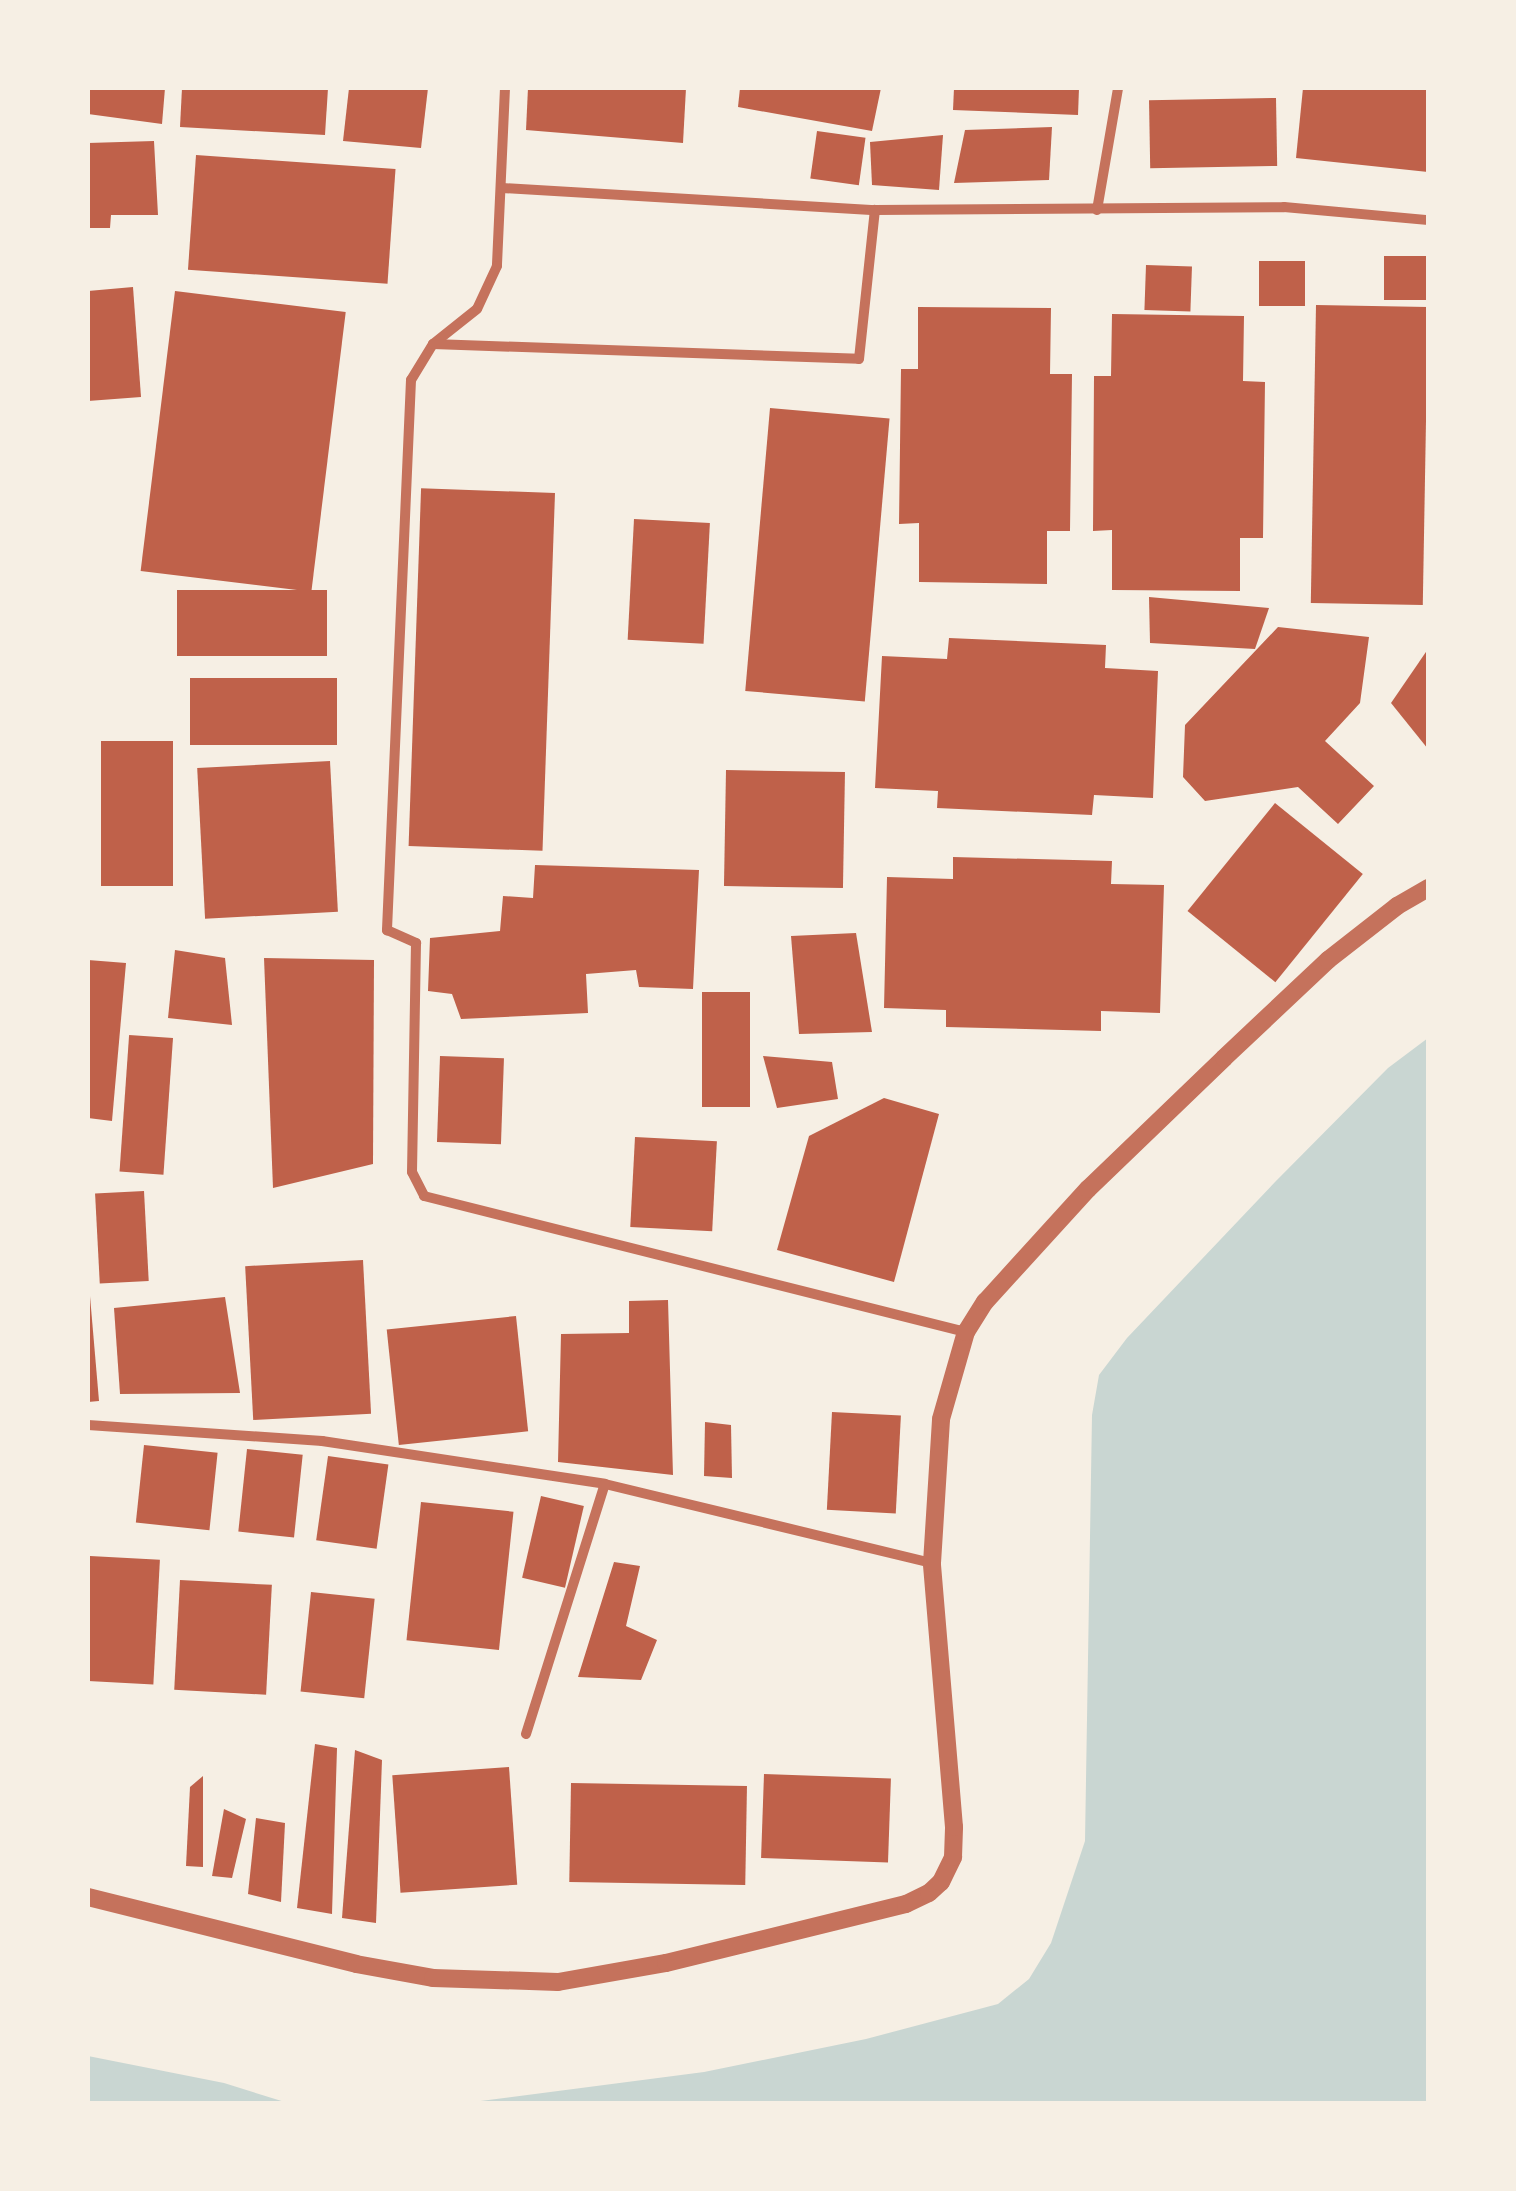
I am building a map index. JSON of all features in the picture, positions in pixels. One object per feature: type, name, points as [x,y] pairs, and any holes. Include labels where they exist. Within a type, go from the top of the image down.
[{"type":"street","points":[[505,88],[497,266],[477,309],[433,344],[411,380],[387,930],[416,943],[412,1172],[424,1196],[966,1332]]},
{"type":"street","points":[[1097,210],[1118,88]]},
{"type":"street","points":[[502,188],[875,210],[1284,208],[1428,220]]},
{"type":"street","points":[[433,344],[859,359],[875,210]]},
{"type":"street","points":[[88,1897],[356,1964],[434,1978],[558,1982],[666,1964],[906,1904],[929,1894],[941,1882],[952,1856],[954,1827],[932,1562],[941,1419],[966,1332],[985,1302],[1088,1189],[1236,1046],[1328,960],[1396,906],[1428,888]]},
{"type":"street","points":[[88,1425],[322,1441],[604,1484],[932,1562]]},
{"type":"street","points":[[526,1734],[604,1484]]},
{"type":"shaded area","points":[[1428,1038],[1428,2103],[465,2103],[704,2072],[866,2039],[998,2004],[1029,1979],[1051,1943],[1085,1841],[1092,1415],[1099,1375],[1127,1338],[1275,1182],[1388,1068]]},
{"type":"shaded area","points":[[88,2056],[224,2083],[288,2103],[88,2103]]},
{"type":"building","points":[[88,88],[165,88],[162,124],[88,114]]},
{"type":"building","points":[[182,88],[328,88],[325,135],[180,127]]},
{"type":"building","points":[[349,88],[428,88],[421,148],[343,141]]},
{"type":"building","points":[[528,88],[686,88],[683,143],[526,130]]},
{"type":"building","points":[[740,88],[881,88],[872,131],[738,107]]},
{"type":"building","points":[[954,88],[1079,88],[1078,115],[953,110]]},
{"type":"building","points":[[1303,88],[1428,88],[1428,172],[1296,158]]},
{"type":"building","points":[[1276,98],[1277,166],[1150,168],[1149,100]]},
{"type":"building","points":[[1052,127],[1049,180],[954,183],[965,130]]},
{"type":"building","points":[[817,131],[866,138],[859,185],[810,179]]},
{"type":"building","points":[[943,135],[939,190],[872,185],[870,142]]},
{"type":"building","points":[[154,141],[158,215],[111,215],[110,228],[88,228],[88,143]]},
{"type":"building","points":[[196,155],[396,169],[387,284],[188,270]]},
{"type":"building","points":[[1384,256],[1428,256],[1428,300],[1384,300]]},
{"type":"building","points":[[1259,261],[1305,261],[1305,306],[1259,306]]},
{"type":"building","points":[[1146,265],[1192,267],[1190,312],[1144,310]]},
{"type":"building","points":[[133,287],[141,397],[88,401],[88,291]]},
{"type":"building","points":[[175,291],[346,312],[311,592],[141,571]]},
{"type":"building","points":[[1316,305],[1428,307],[1423,605],[1311,603]]},
{"type":"building","points":[[918,307],[1051,308],[1050,374],[1072,374],[1070,531],[1047,531],[1047,584],[919,582],[919,523],[899,524],[901,369],[918,369]]},
{"type":"building","points":[[1112,314],[1244,316],[1243,381],[1265,382],[1263,538],[1240,538],[1240,591],[1112,590],[1112,530],[1093,531],[1094,376],[1111,376]]},
{"type":"building","points":[[770,408],[890,418],[865,701],[745,691]]},
{"type":"building","points":[[421,488],[555,493],[543,851],[409,846]]},
{"type":"building","points":[[634,519],[710,523],[704,644],[628,640]]},
{"type":"building","points":[[177,590],[327,590],[327,656],[177,656]]},
{"type":"building","points":[[1149,597],[1269,608],[1255,649],[1150,643]]},
{"type":"building","points":[[1278,627],[1369,637],[1360,703],[1325,741],[1374,786],[1338,824],[1298,787],[1205,801],[1183,777],[1185,725]]},
{"type":"building","points":[[949,638],[1106,645],[1105,668],[1158,671],[1153,798],[1094,795],[1092,815],[937,808],[938,791],[875,788],[882,656],[947,659]]},
{"type":"building","points":[[1428,649],[1428,749],[1391,703]]},
{"type":"building","points":[[190,678],[337,678],[337,745],[190,745]]},
{"type":"building","points":[[101,741],[173,741],[173,886],[101,886]]},
{"type":"building","points":[[330,761],[338,912],[205,919],[197,768]]},
{"type":"building","points":[[726,770],[845,772],[843,888],[724,886]]},
{"type":"building","points":[[1275,803],[1363,874],[1275,982],[1188,911]]},
{"type":"building","points":[[953,857],[1112,861],[1111,884],[1164,885],[1160,1013],[1101,1011],[1101,1031],[946,1027],[946,1010],[884,1008],[887,877],[953,879]]},
{"type":"building","points":[[535,865],[699,870],[693,989],[639,987],[636,970],[586,974],[588,1013],[461,1019],[452,994],[428,991],[430,938],[500,931],[503,896],[533,898]]},
{"type":"building","points":[[856,933],[872,1032],[799,1034],[791,936]]},
{"type":"building","points":[[175,950],[225,958],[232,1025],[168,1018]]},
{"type":"building","points":[[264,958],[374,960],[373,1164],[273,1188]]},
{"type":"building","points":[[88,960],[126,963],[112,1121],[88,1118]]},
{"type":"building","points":[[702,992],[750,992],[750,1107],[702,1107]]},
{"type":"building","points":[[129,1035],[173,1038],[163,1175],[120,1172]]},
{"type":"building","points":[[440,1056],[504,1058],[501,1144],[437,1142]]},
{"type":"building","points":[[763,1056],[832,1062],[838,1099],[777,1108]]},
{"type":"building","points":[[884,1098],[939,1114],[894,1282],[777,1250],[809,1136]]},
{"type":"building","points":[[635,1137],[717,1141],[712,1231],[630,1227]]},
{"type":"building","points":[[144,1191],[149,1281],[100,1283],[95,1194]]},
{"type":"building","points":[[363,1260],[371,1414],[253,1420],[245,1266]]},
{"type":"building","points":[[88,1273],[99,1401],[88,1402]]},
{"type":"building","points":[[225,1297],[240,1393],[120,1394],[114,1308]]},
{"type":"building","points":[[668,1300],[673,1475],[558,1462],[561,1334],[629,1333],[629,1301]]},
{"type":"building","points":[[516,1316],[528,1431],[399,1445],[387,1330]]},
{"type":"building","points":[[832,1412],[901,1416],[896,1513],[827,1510]]},
{"type":"building","points":[[705,1422],[731,1425],[732,1478],[704,1476]]},
{"type":"building","points":[[144,1445],[218,1453],[209,1530],[136,1523]]},
{"type":"building","points":[[247,1449],[303,1455],[294,1537],[238,1532]]},
{"type":"building","points":[[328,1456],[388,1464],[377,1549],[316,1540]]},
{"type":"building","points":[[541,1496],[584,1506],[565,1588],[522,1578]]},
{"type":"building","points":[[421,1502],[513,1512],[499,1650],[406,1640]]},
{"type":"building","points":[[90,1556],[160,1560],[153,1684],[88,1681]]},
{"type":"building","points":[[614,1562],[640,1566],[626,1626],[657,1640],[641,1680],[578,1677]]},
{"type":"building","points":[[180,1580],[272,1585],[266,1695],[174,1690]]},
{"type":"building","points":[[311,1592],[375,1599],[364,1698],[301,1691]]},
{"type":"building","points":[[315,1744],[337,1748],[332,1914],[297,1908]]},
{"type":"building","points":[[355,1750],[382,1760],[376,1923],[342,1918]]},
{"type":"building","points":[[509,1767],[517,1885],[401,1893],[392,1775]]},
{"type":"building","points":[[764,1774],[891,1778],[888,1862],[761,1858]]},
{"type":"building","points":[[203,1776],[203,1867],[186,1866],[190,1787]]},
{"type":"building","points":[[571,1783],[747,1786],[745,1885],[569,1882]]},
{"type":"building","points":[[224,1809],[246,1819],[232,1878],[212,1876]]},
{"type":"building","points":[[256,1818],[285,1823],[281,1902],[248,1894]]}]
